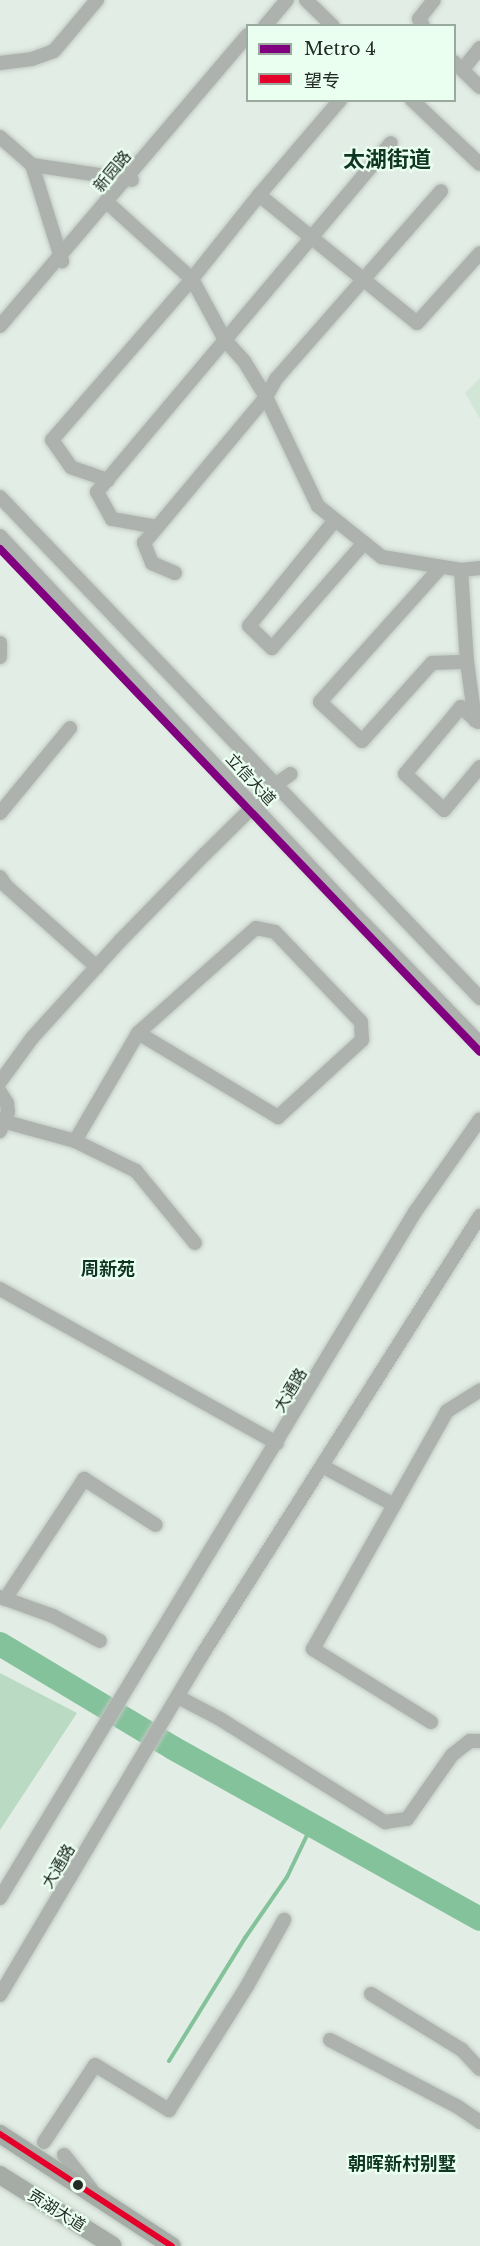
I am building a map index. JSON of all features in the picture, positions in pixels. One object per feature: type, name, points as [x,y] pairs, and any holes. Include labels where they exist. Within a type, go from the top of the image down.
[{"type":"main road","name":"贡湖大道","points":[[0,2134],[172,2246]]},
{"type":"main road","name":"贡湖大道","points":[[0,2175],[113,2246]]},
{"type":"street","points":[[0,63],[33,59],[54,51],[97,0]]},
{"type":"street","points":[[258,24],[277,0]]},
{"type":"street","points":[[267,24],[287,0]]},
{"type":"street","points":[[306,0],[331,24]]},
{"type":"street","points":[[422,24],[419,19],[434,0]]},
{"type":"street","name":"新园路","points":[[0,326],[110,205],[246,38]]},
{"type":"street","name":"新园路","points":[[0,332],[130,179],[246,48]]},
{"type":"street","points":[[480,48],[459,65],[480,87]]},
{"type":"street","points":[[108,480],[70,467],[52,440],[192,279],[259,195],[338,102]]},
{"type":"street","points":[[414,102],[480,164]]},
{"type":"street","points":[[0,137],[32,165],[62,258]]},
{"type":"street","points":[[157,527],[112,519],[97,492],[391,143]]},
{"type":"street","points":[[32,165],[130,179]]},
{"type":"street","points":[[175,573],[152,563],[144,543],[266,398],[276,379],[441,191]]},
{"type":"street","points":[[259,195],[417,324],[480,253]]},
{"type":"street","points":[[110,205],[192,279],[225,340],[244,361],[266,398],[318,506],[382,557],[461,570],[480,568]]},
{"type":"street","name":"立信大道","points":[[0,497],[480,998]]},
{"type":"street","points":[[335,520],[249,626],[272,648],[364,543]]},
{"type":"street","name":"立信大道","points":[[0,536],[254,807],[480,1043]]},
{"type":"street","points":[[441,567],[320,702],[362,741],[432,663],[467,662]]},
{"type":"street","points":[[461,570],[467,662],[478,722]]},
{"type":"street","points":[[0,643],[0,657]]},
{"type":"street","points":[[478,722],[461,706],[405,774],[444,810],[480,766]]},
{"type":"street","points":[[0,813],[70,728]]},
{"type":"street","points":[[0,1082],[33,1038],[97,967],[275,785],[291,774]]},
{"type":"street","points":[[0,877],[6,886],[97,967]]},
{"type":"street","points":[[75,1141],[138,1033],[256,928],[275,932],[354,1014],[361,1022],[362,1040],[278,1117],[138,1033]]},
{"type":"street","points":[[0,1092],[7,1103],[3,1126],[75,1141],[136,1171],[195,1243]]},
{"type":"street","name":"大通路","points":[[0,1898],[415,1212],[480,1119]]},
{"type":"street","points":[[480,1216],[174,1702],[220,1719],[385,1822],[407,1820],[452,1755],[471,1741],[480,1741]]},
{"type":"street","points":[[0,1289],[277,1443]]},
{"type":"street","points":[[431,1722],[313,1649],[447,1411],[480,1390]]},
{"type":"street","points":[[322,1466],[394,1505]]},
{"type":"street","points":[[100,1641],[53,1616],[3,1598],[84,1479],[156,1525]]},
{"type":"street","name":"大通路","points":[[0,1995],[174,1702]]},
{"type":"street","points":[[44,2142],[95,2065],[169,2110],[247,1986],[284,1920]]},
{"type":"street","points":[[371,1994],[462,2050],[480,2069]]},
{"type":"street","points":[[330,2040],[458,2107],[480,2122]]},
{"type":"street","points":[[64,2155],[99,2198]]},
{"type":"shaded area","points":[[480,378],[480,419],[465,393]]},
{"type":"shaded area","points":[[0,1673],[77,1713],[0,1830]]},
{"type":"waterway","points":[[0,1644],[173,1748],[480,1919]]},
{"type":"waterway","points":[[169,2061],[245,1938],[287,1877],[311,1827]]},
{"type":"metro line","name":"4","points":[[0,549],[480,1052]]},
{"type":"transit line","name":"望专","points":[[0,2134],[172,2246]]},
{"type":"district","name":"太湖街道","points":[[387,160]]},
{"type":"district","name":"周新苑","points":[[108,1269]]},
{"type":"district","name":"朝晖新村别墅","points":[[402,2164]]}]
